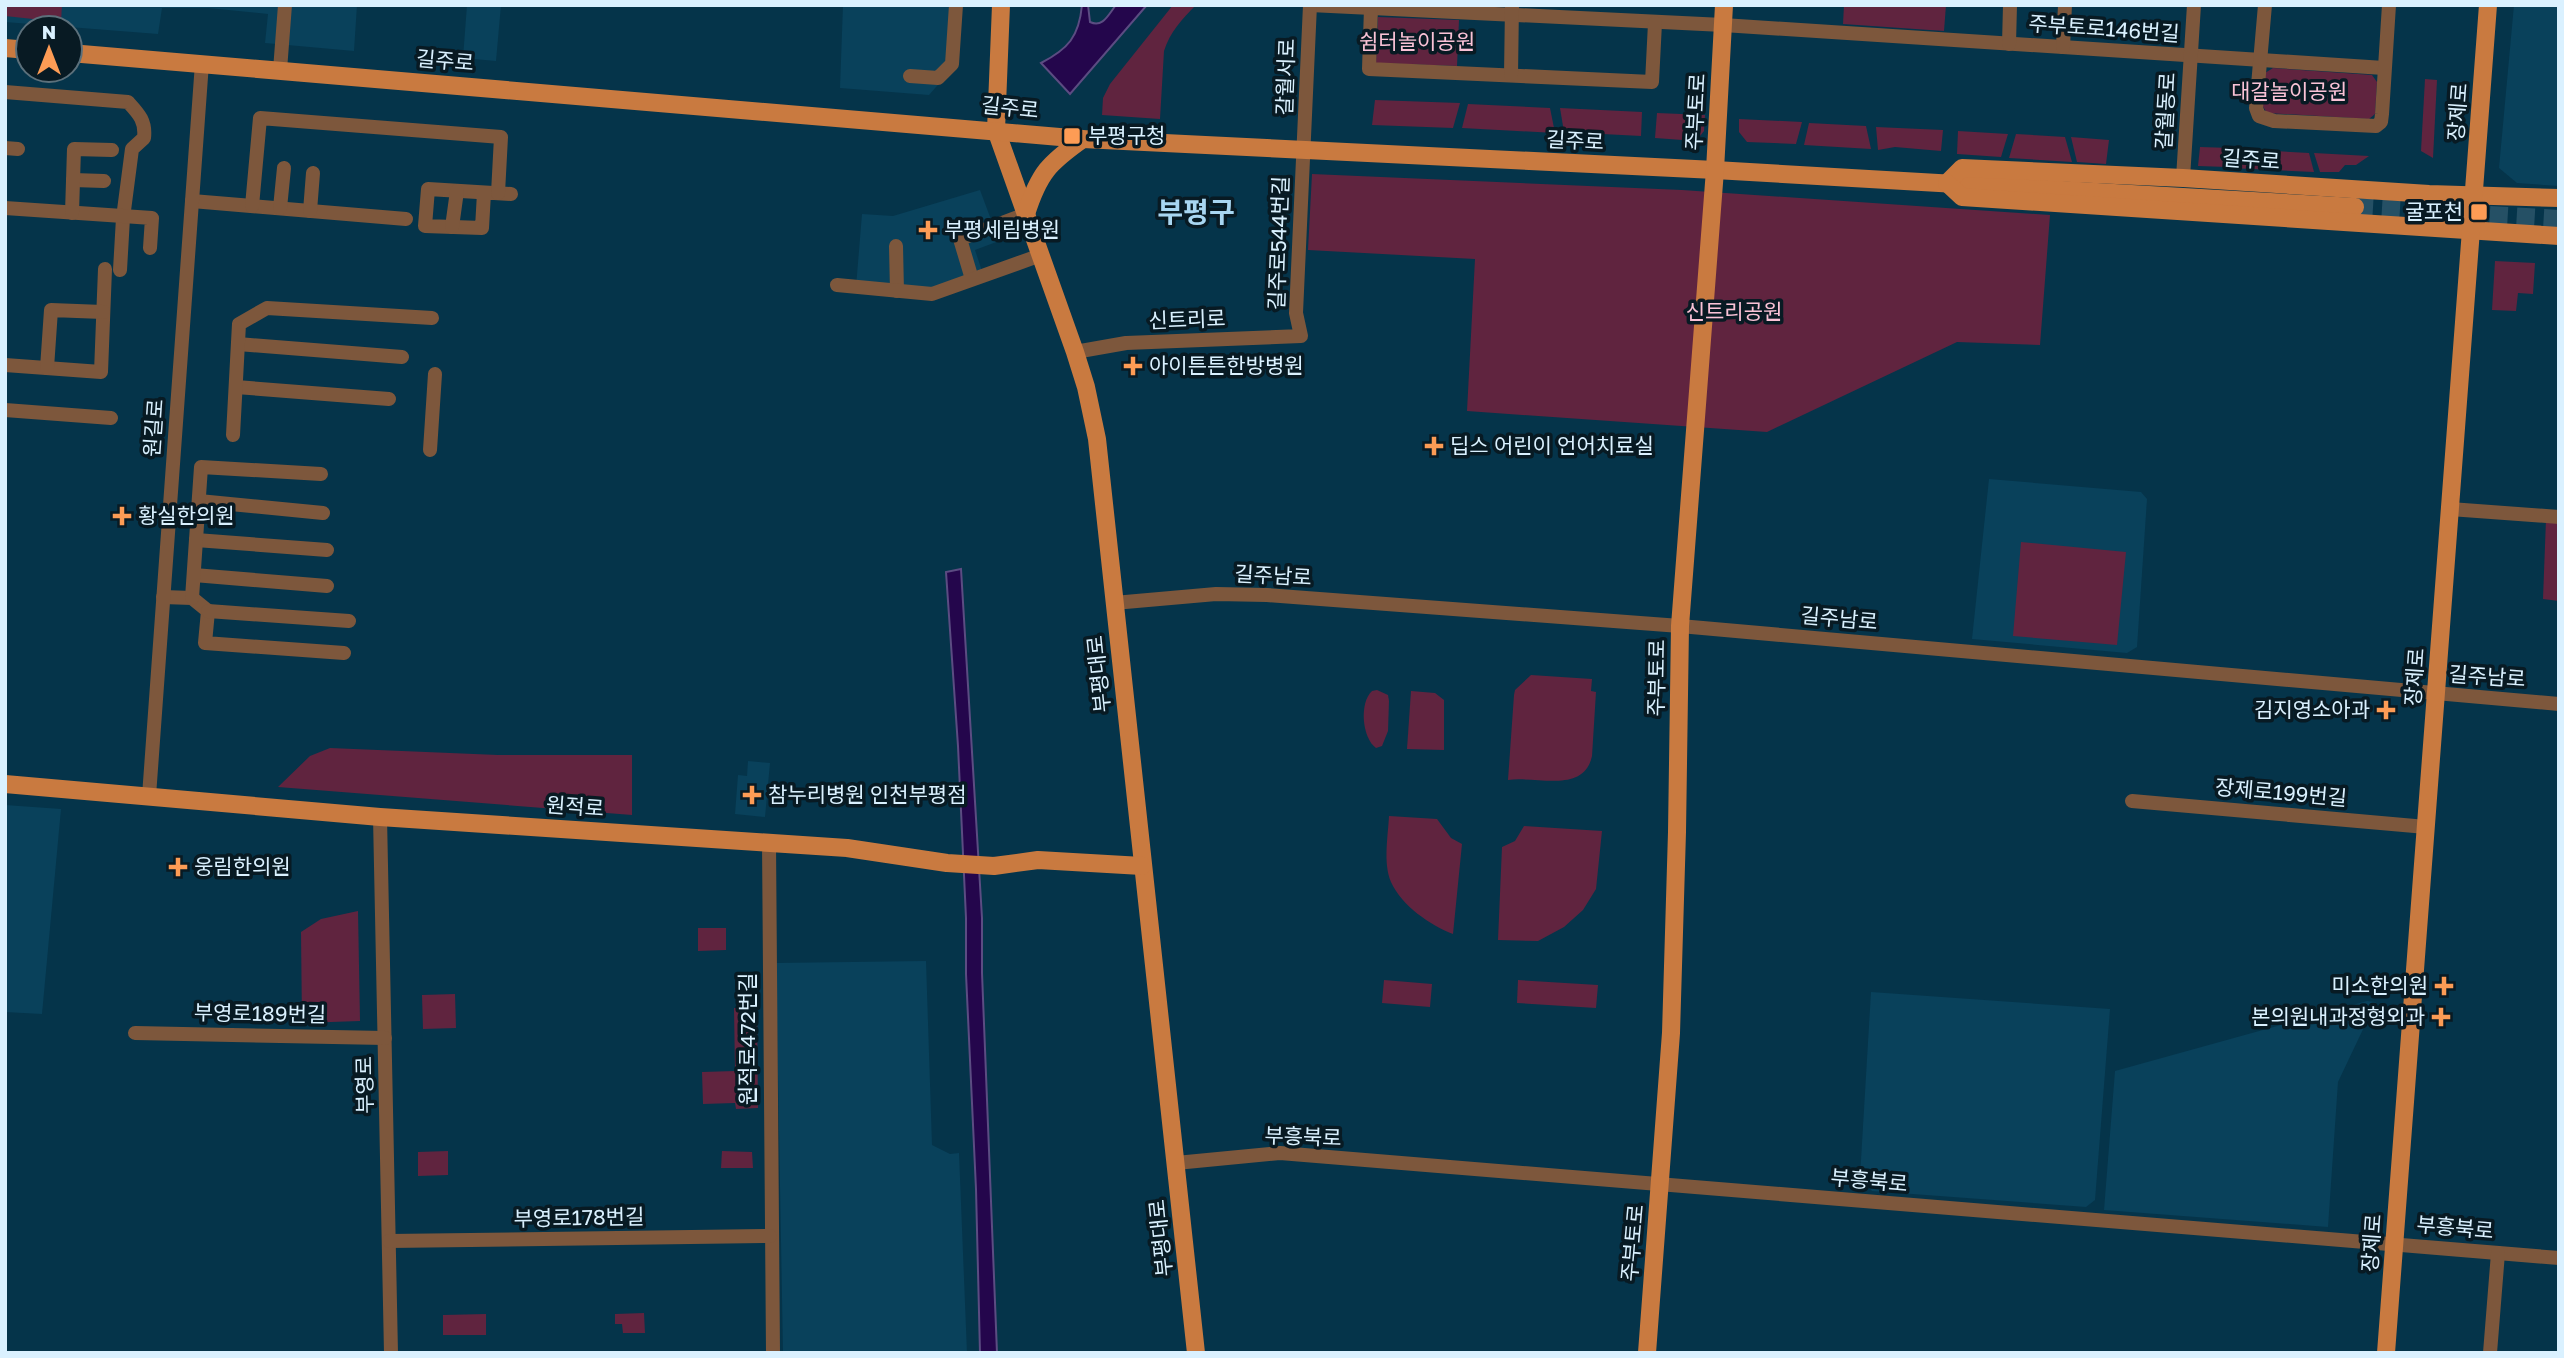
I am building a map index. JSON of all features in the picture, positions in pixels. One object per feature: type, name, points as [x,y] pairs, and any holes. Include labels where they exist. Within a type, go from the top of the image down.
[{"type":"main road","name":"부평대로","points":[[1000,5],[996,130],[1075,352],[1097,439],[1196,1353]]},
{"type":"main road","name":"주부토로","points":[[1647,1353],[1671,1033],[1680,626],[1715,170],[1724,5]]},
{"type":"main road","name":"장제로","points":[[2386,1353],[2488,5]]},
{"type":"main road","name":"길주로","points":[[84,54],[1083,139],[1715,170],[2360,207],[2474,195],[2559,198]]},
{"type":"main road","points":[[1026,214],[1036,184],[1043,173],[1057,158],[1083,139]]},
{"type":"main road","name":"길주로","points":[[1947,183],[1962,168],[2183,178],[2360,207],[2472,229],[2559,236]]},
{"type":"main road","name":"원적로","points":[[5,784],[380,817],[847,848],[947,863],[994,866],[1038,860],[1142,866]]},
{"type":"street","points":[[280,70],[285,5]]},
{"type":"street","points":[[909,76],[938,78],[952,64],[956,5]]},
{"type":"street","name":"주부토로146번길","points":[[1310,5],[1512,10],[1655,23],[1723,25],[2384,68]]},
{"type":"street","name":"갈월서로","points":[[1304,151],[1310,5]]},
{"type":"street","points":[[2009,44],[2010,5]]},
{"type":"street","points":[[2063,47],[2065,5]]},
{"type":"street","name":"갈월동로","points":[[2183,178],[2194,5]]},
{"type":"street","points":[[2265,5],[2256,108],[2259,116],[2274,121],[2376,126],[2381,122],[2382,114],[2389,5]]},
{"type":"street","points":[[1371,8],[1369,69],[1652,82],[1655,23]]},
{"type":"street","points":[[1511,75],[1512,10]]},
{"type":"street","name":"원길로","points":[[149,796],[202,63]]},
{"type":"street","points":[[5,92],[128,102],[142,117],[144,138],[132,149],[123,218],[120,270]]},
{"type":"street","points":[[252,206],[261,118],[501,137],[498,193],[482,228],[425,226],[428,189],[498,193]]},
{"type":"street","points":[[72,214],[74,149],[112,150]]},
{"type":"street","name":"길주로544번길","points":[[1301,336],[1296,313],[1304,151]]},
{"type":"street","points":[[280,208],[284,168]]},
{"type":"street","points":[[310,211],[313,173]]},
{"type":"street","points":[[73,180],[104,181]]},
{"type":"street","points":[[452,227],[457,191]]},
{"type":"street","points":[[192,201],[406,219]]},
{"type":"street","points":[[5,208],[152,218],[150,248]]},
{"type":"street","points":[[972,279],[960,239],[1026,214]]},
{"type":"street","points":[[896,246],[897,291]]},
{"type":"street","points":[[837,285],[932,293],[1041,255]]},
{"type":"street","points":[[5,365],[101,372],[105,269]]},
{"type":"street","points":[[233,435],[239,324],[267,307],[432,318]]},
{"type":"street","points":[[47,368],[51,310],[103,312]]},
{"type":"street","name":"신트리로","points":[[1075,352],[1126,343],[1301,336]]},
{"type":"street","points":[[238,344],[402,357]]},
{"type":"street","points":[[430,450],[435,374]]},
{"type":"street","points":[[236,387],[389,399]]},
{"type":"street","points":[[5,410],[111,418]]},
{"type":"street","points":[[192,598],[201,467],[321,474]]},
{"type":"street","points":[[199,501],[323,513]]},
{"type":"street","points":[[2450,509],[2559,517]]},
{"type":"street","points":[[196,540],[327,550]]},
{"type":"street","points":[[194,575],[327,586]]},
{"type":"street","name":"길주남로","points":[[1114,603],[1216,594],[1267,595],[1680,626],[2559,704]]},
{"type":"street","points":[[163,597],[192,598],[208,611],[349,621]]},
{"type":"street","points":[[208,611],[205,643],[344,653]]},
{"type":"street","name":"장제로199번길","points":[[2132,801],[2426,827]]},
{"type":"street","name":"부영로","points":[[380,817],[391,1353]]},
{"type":"street","name":"원적로472번길","points":[[769,843],[773,1353]]},
{"type":"street","name":"부영로189번길","points":[[135,1033],[385,1038]]},
{"type":"street","name":"부흥북로","points":[[1176,1163],[1280,1153],[2559,1258]]},
{"type":"street","name":"부영로178번길","points":[[389,1241],[770,1236]]},
{"type":"street","points":[[2490,1353],[2498,1253]]},
{"type":"shaded area","points":[[5,5],[357,5],[354,51],[265,43],[268,14],[208,8],[162,8],[158,34],[84,28],[84,14],[14,14],[14,23],[5,22]]},
{"type":"shaded area","points":[[467,5],[501,5],[496,61],[463,58]]},
{"type":"shaded area","points":[[843,5],[961,5],[958,62],[929,95],[840,88]]},
{"type":"shaded area","points":[[1082,5],[1088,5],[1090,22],[1098,23],[1105,20],[1116,5],[1147,5],[1070,94],[1041,63],[1071,41],[1078,26]]},
{"type":"shaded area","points":[[2514,5],[2559,5],[2559,186],[2517,183],[2499,168]]},
{"type":"shaded area","name":"부평세림병원","points":[[980,190],[999,241],[975,250],[982,271],[927,292],[856,287],[862,214],[893,216]]},
{"type":"shaded area","points":[[1989,479],[2141,492],[2147,499],[2137,647],[2127,653],[1972,639]]},
{"type":"shaded area","points":[[961,569],[982,918],[997,1353],[980,1353],[966,918],[946,572]]},
{"type":"shaded area","name":"참누리병원 인천부평점","points":[[748,761],[770,763],[765,817],[735,814],[738,775],[747,776]]},
{"type":"shaded area","points":[[5,805],[61,809],[42,1014],[5,1012]]},
{"type":"shaded area","points":[[926,961],[932,1145],[950,1154],[959,1153],[967,1353],[783,1353],[776,963]]},
{"type":"shaded area","points":[[1871,992],[2110,1009],[2095,1200],[2086,1207],[1872,1191],[1860,1177]]},
{"type":"shaded area","points":[[2367,1001],[2376,1002],[2338,1082],[2328,1227],[2104,1210],[2115,1071]]},
{"type":"green space","points":[[5,5],[62,5],[61,14],[5,16]]},
{"type":"green space","points":[[1173,5],[1196,5],[1177,26],[1164,51],[1160,119],[1102,115],[1103,98],[1110,84]]},
{"type":"green space","points":[[1844,5],[1946,5],[1944,31],[1843,24]]},
{"type":"green space","name":"쉼터놀이공원","points":[[1378,17],[1459,20],[1457,66],[1376,63]]},
{"type":"green space","name":"대갈놀이공원","points":[[2273,68],[2372,75],[2377,82],[2375,114],[2369,119],[2267,113],[2262,105],[2265,73]]},
{"type":"green space","points":[[2425,79],[2437,80],[2433,158],[2421,151]]},
{"type":"green space","points":[[1375,100],[1460,103],[1453,128],[1372,125]]},
{"type":"green space","points":[[1468,104],[1550,108],[1555,133],[1462,128]]},
{"type":"green space","points":[[1560,108],[1642,112],[1641,136],[1564,132]]},
{"type":"green space","points":[[1657,113],[1705,115],[1704,131],[1696,141],[1655,138]]},
{"type":"green space","points":[[1739,119],[1802,122],[1796,144],[1747,142],[1739,132]]},
{"type":"green space","points":[[1809,123],[1866,126],[1871,149],[1804,145]]},
{"type":"green space","points":[[1876,127],[1943,130],[1941,151],[1895,147],[1878,150]]},
{"type":"green space","points":[[1958,131],[2008,134],[2001,157],[1957,154]]},
{"type":"green space","points":[[2016,134],[2065,137],[2072,162],[2009,158]]},
{"type":"green space","points":[[2071,137],[2109,140],[2106,164],[2077,162]]},
{"type":"green space","points":[[2200,147],[2231,148],[2227,167],[2198,166]]},
{"type":"green space","points":[[2236,149],[2309,153],[2314,172],[2231,168]]},
{"type":"green space","points":[[2314,153],[2369,156],[2356,165],[2345,165],[2339,172],[2320,172]]},
{"type":"green space","name":"신트리공원","points":[[1312,174],[1682,190],[2050,215],[2040,345],[1957,342],[1767,432],[1467,411],[1475,259],[1308,250]]},
{"type":"green space","points":[[2495,261],[2535,263],[2533,294],[2518,293],[2516,311],[2492,310]]},
{"type":"green space","points":[[2546,519],[2559,520],[2559,601],[2543,599]]},
{"type":"green space","points":[[2021,542],[2126,552],[2117,645],[2013,636]]},
{"type":"green space","points":[[1531,675],[1592,679],[1591,691],[1596,692],[1592,756],[1587,768],[1580,775],[1558,781],[1508,780],[1515,690]]},
{"type":"green space","points":[[1377,690],[1388,695],[1389,701],[1388,731],[1382,746],[1376,748],[1365,729],[1364,712],[1368,696]]},
{"type":"green space","points":[[1411,691],[1435,693],[1444,700],[1444,750],[1407,749]]},
{"type":"green space","points":[[330,748],[498,755],[632,755],[632,815],[278,787],[310,756]]},
{"type":"green space","points":[[1389,816],[1437,819],[1451,838],[1462,844],[1453,934],[1418,914],[1402,899],[1391,882],[1387,858]]},
{"type":"green space","points":[[1524,826],[1602,831],[1596,889],[1583,910],[1564,927],[1538,941],[1498,940],[1502,847],[1515,841]]},
{"type":"green space","points":[[358,911],[360,1021],[302,1023],[301,932],[321,919]]},
{"type":"green space","points":[[698,928],[726,928],[726,950],[698,951]]},
{"type":"green space","points":[[1384,980],[1432,984],[1430,1007],[1382,1003]]},
{"type":"green space","points":[[1518,980],[1598,985],[1596,1008],[1517,1003]]},
{"type":"green space","points":[[455,994],[456,1028],[423,1029],[422,995]]},
{"type":"green space","points":[[734,1008],[757,1008],[758,1108],[736,1109],[735,1103],[703,1104],[702,1072],[735,1071]]},
{"type":"green space","points":[[448,1151],[448,1175],[418,1176],[418,1152]]},
{"type":"green space","points":[[722,1151],[752,1152],[753,1168],[721,1168]]},
{"type":"green space","points":[[644,1313],[645,1333],[623,1333],[622,1324],[615,1324],[615,1314]]},
{"type":"green space","points":[[486,1314],[486,1335],[443,1335],[443,1315]]},
{"type":"tunnel","points":[[2355,207],[2559,219]]},
{"type":"place","name":"부평구청","points":[[1072,136]]},
{"type":"place","name":"굴포천","points":[[2479,212]]},
{"type":"place","name":"부평세림병원","points":[[928,230]]},
{"type":"place","name":"아이튼튼한방병원","points":[[1133,366]]},
{"type":"place","name":"딥스 어린이 언어치료실","points":[[1434,446]]},
{"type":"place","name":"황실한의원","points":[[122,516]]},
{"type":"place","name":"김지영소아과","points":[[2386,710]]},
{"type":"place","name":"참누리병원 인천부평점","points":[[752,795]]},
{"type":"place","name":"웅림한의원","points":[[178,867]]},
{"type":"place","name":"미소한의원","points":[[2444,986]]},
{"type":"place","name":"본의원내과정형외과","points":[[2441,1017]]},
{"type":"district","name":"부평구","points":[[1196,212]]}]
